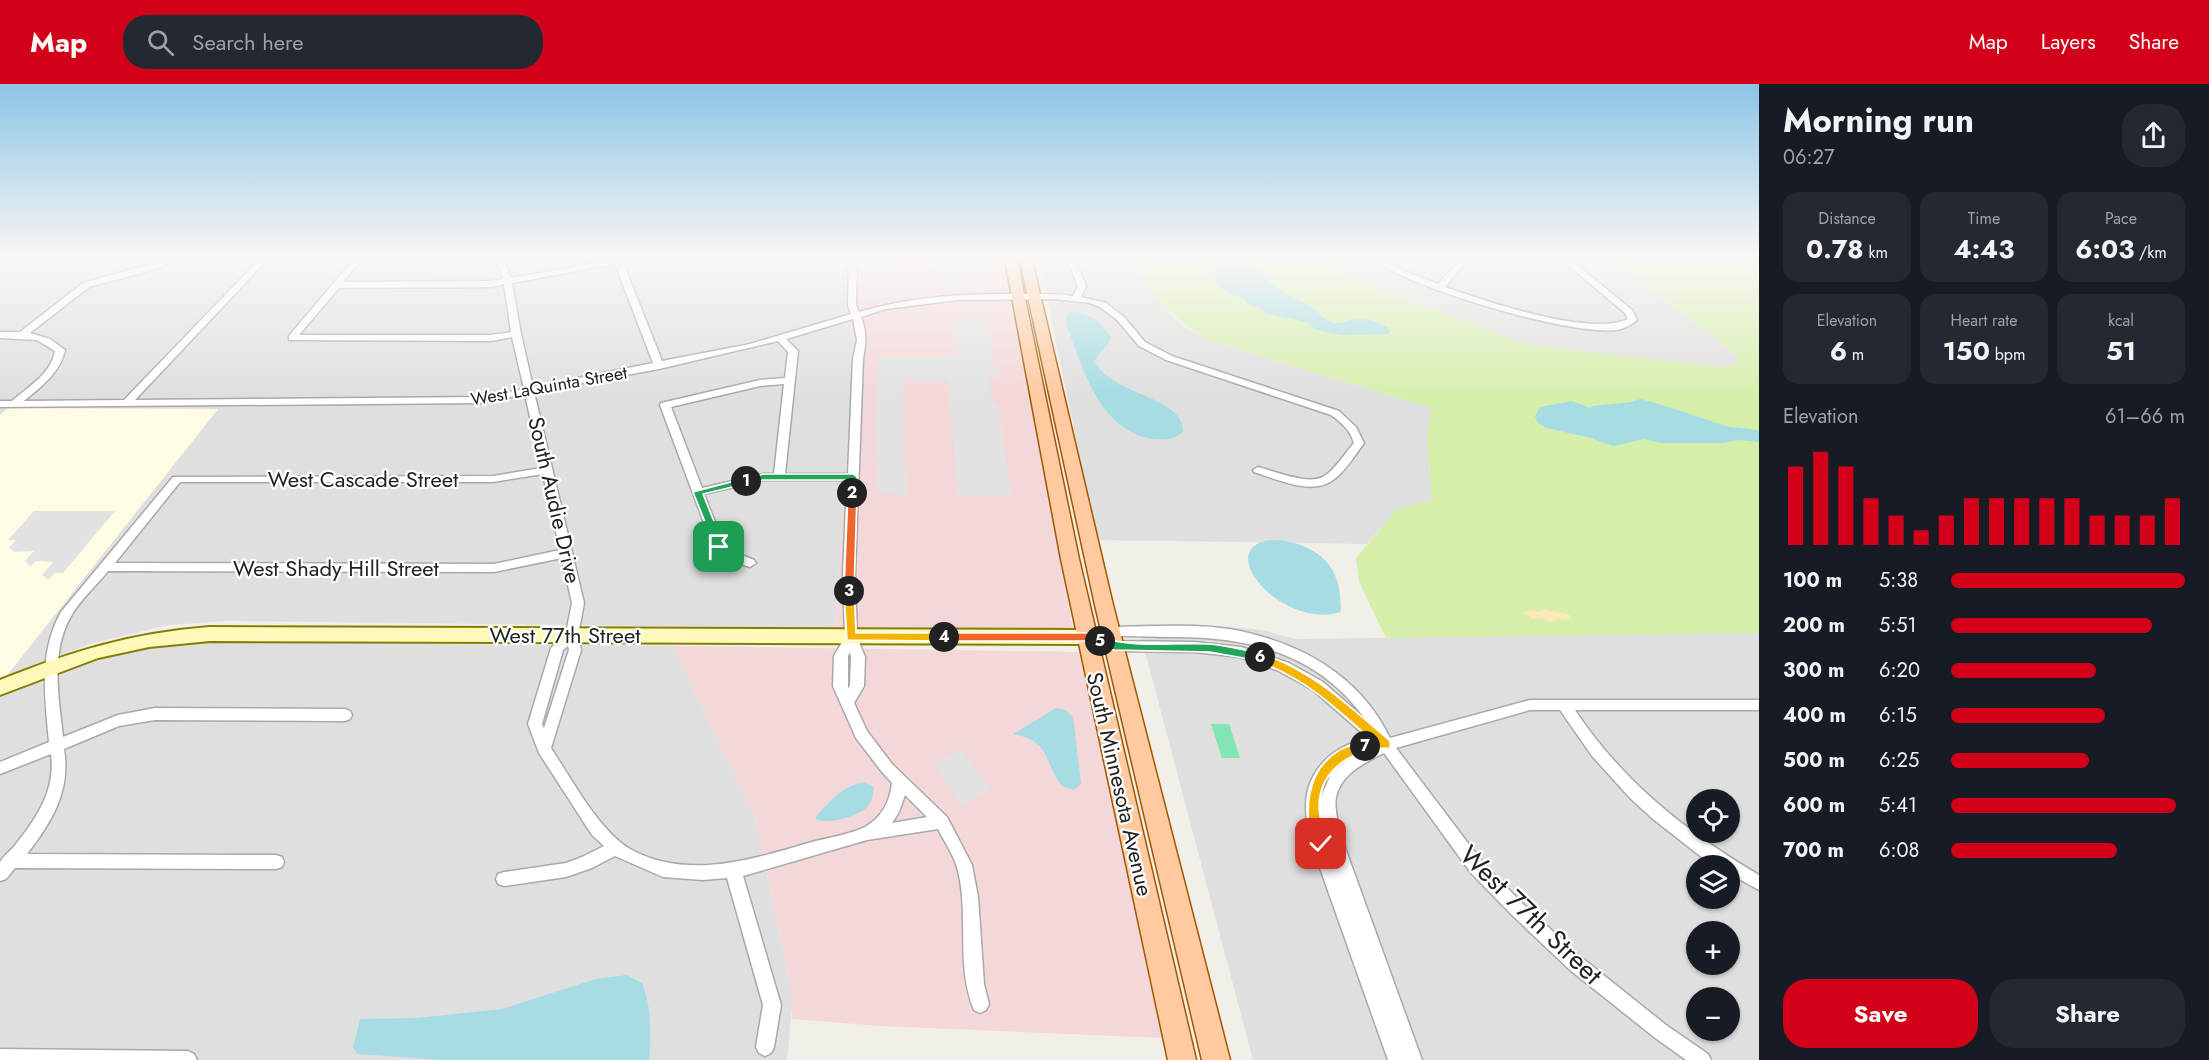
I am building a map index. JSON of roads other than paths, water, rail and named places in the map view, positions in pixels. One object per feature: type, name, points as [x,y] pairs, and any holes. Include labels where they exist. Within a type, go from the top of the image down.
[{"type":"main road","name":"South Minnesota Avenue","points":[[1020,306],[1087,637],[1182,1060]]},
{"type":"main road","name":"South Minnesota Avenue","points":[[1036,306],[1112,639],[1216,1060]]},
{"type":"street","points":[[22,335],[60,306]]},
{"type":"street","points":[[127,403],[222,306]]},
{"type":"street","points":[[320,306],[292,338],[491,338],[516,334]]},
{"type":"street","name":"South Audie Drive","points":[[512,306],[516,334],[578,603],[572,635],[575,650],[544,749],[597,830],[616,847]]},
{"type":"street","points":[[636,306],[659,366]]},
{"type":"street","points":[[852,306],[861,329],[862,340],[858,359],[849,574],[850,637],[858,657],[857,686],[848,701],[861,734],[887,768],[942,822],[964,865],[970,897],[975,984],[980,1004]]},
{"type":"street","name":"West LaQuinta Street","points":[[0,404],[481,400],[531,392],[752,346],[855,314],[897,306]]},
{"type":"street","name":"West LaQuinta Street","points":[[1104,306],[1120,318],[1142,344],[1154,351],[1335,414],[1349,423],[1359,442],[1328,479],[1316,482],[1298,481],[1258,470]]},
{"type":"street","points":[[1499,306],[1548,320],[1605,327],[1626,327],[1634,320],[1621,306]]},
{"type":"street","points":[[0,335],[42,337],[60,350],[55,367],[16,403]]},
{"type":"street","points":[[779,477],[793,351],[780,338]]},
{"type":"street","points":[[750,563],[728,555],[719,547],[665,405],[760,383],[790,381]]},
{"type":"street","name":"West Cascade Street","points":[[105,567],[177,479],[493,479],[548,470]]},
{"type":"street","points":[[698,492],[763,477],[853,477]]},
{"type":"street","name":"West Shady Hill Street","points":[[105,567],[494,568],[565,553]]},
{"type":"street","points":[[0,874],[12,861],[52,801],[60,775],[49,669],[55,633],[65,615],[105,567]]},
{"type":"street","name":"West 77th Street","points":[[0,688],[111,647],[146,640],[210,634],[1087,637],[1241,652],[1268,660],[1318,686],[1386,745],[1453,838],[1518,910],[1576,964],[1660,1031],[1702,1060]]},
{"type":"street","points":[[1563,704],[1586,740],[1632,792],[1675,828],[1713,855]]},
{"type":"street","points":[[1413,1060],[1335,845],[1327,810],[1332,788],[1344,770],[1386,745],[1519,707],[1563,704],[1759,705]]},
{"type":"street","points":[[0,768],[118,721],[155,714],[345,715]]},
{"type":"street","points":[[1386,745],[1372,744],[1357,747],[1344,752],[1333,761],[1318,782],[1313,807],[1321,844],[1397,1060]]},
{"type":"street","points":[[867,833],[887,820],[897,803],[900,779]]},
{"type":"street","points":[[504,879],[566,870],[586,863],[616,847],[623,853],[663,870],[703,873],[733,870],[867,833],[942,822]]},
{"type":"street","points":[[12,861],[276,862]]},
{"type":"street","points":[[733,870],[772,1005],[765,1047]]},
{"type":"street","points":[[1740,872],[1759,883]]},
{"type":"street","points":[[0,1058],[188,1060]]},
{"type":"water","points":[[1253,306],[1308,306],[1330,322],[1366,320],[1390,330],[1389,334],[1342,335],[1314,329],[1307,322],[1267,314]]},
{"type":"water","points":[[1070,312],[1094,319],[1103,326],[1111,338],[1095,361],[1103,373],[1172,411],[1180,420],[1183,432],[1169,439],[1153,439],[1135,434],[1107,412],[1080,362],[1065,317]]},
{"type":"water","points":[[1640,399],[1726,426],[1759,431],[1759,442],[1738,440],[1724,443],[1661,443],[1644,439],[1614,446],[1546,428],[1538,423],[1535,416],[1540,407],[1572,401],[1590,408]]},
{"type":"water","points":[[1269,540],[1306,547],[1325,560],[1337,581],[1340,612],[1319,614],[1297,610],[1278,600],[1262,586],[1252,572],[1248,558],[1253,547]]},
{"type":"water","points":[[1056,708],[1066,710],[1073,717],[1081,784],[1074,790],[1062,786],[1040,747],[1025,737],[1013,734]]},
{"type":"water","points":[[865,782],[874,788],[871,802],[865,809],[840,820],[826,821],[815,818],[843,791]]},
{"type":"water","points":[[627,975],[642,983],[648,1002],[649,1060],[442,1060],[357,1054],[353,1047],[360,1019],[417,1018],[502,1009],[596,979]]}]
